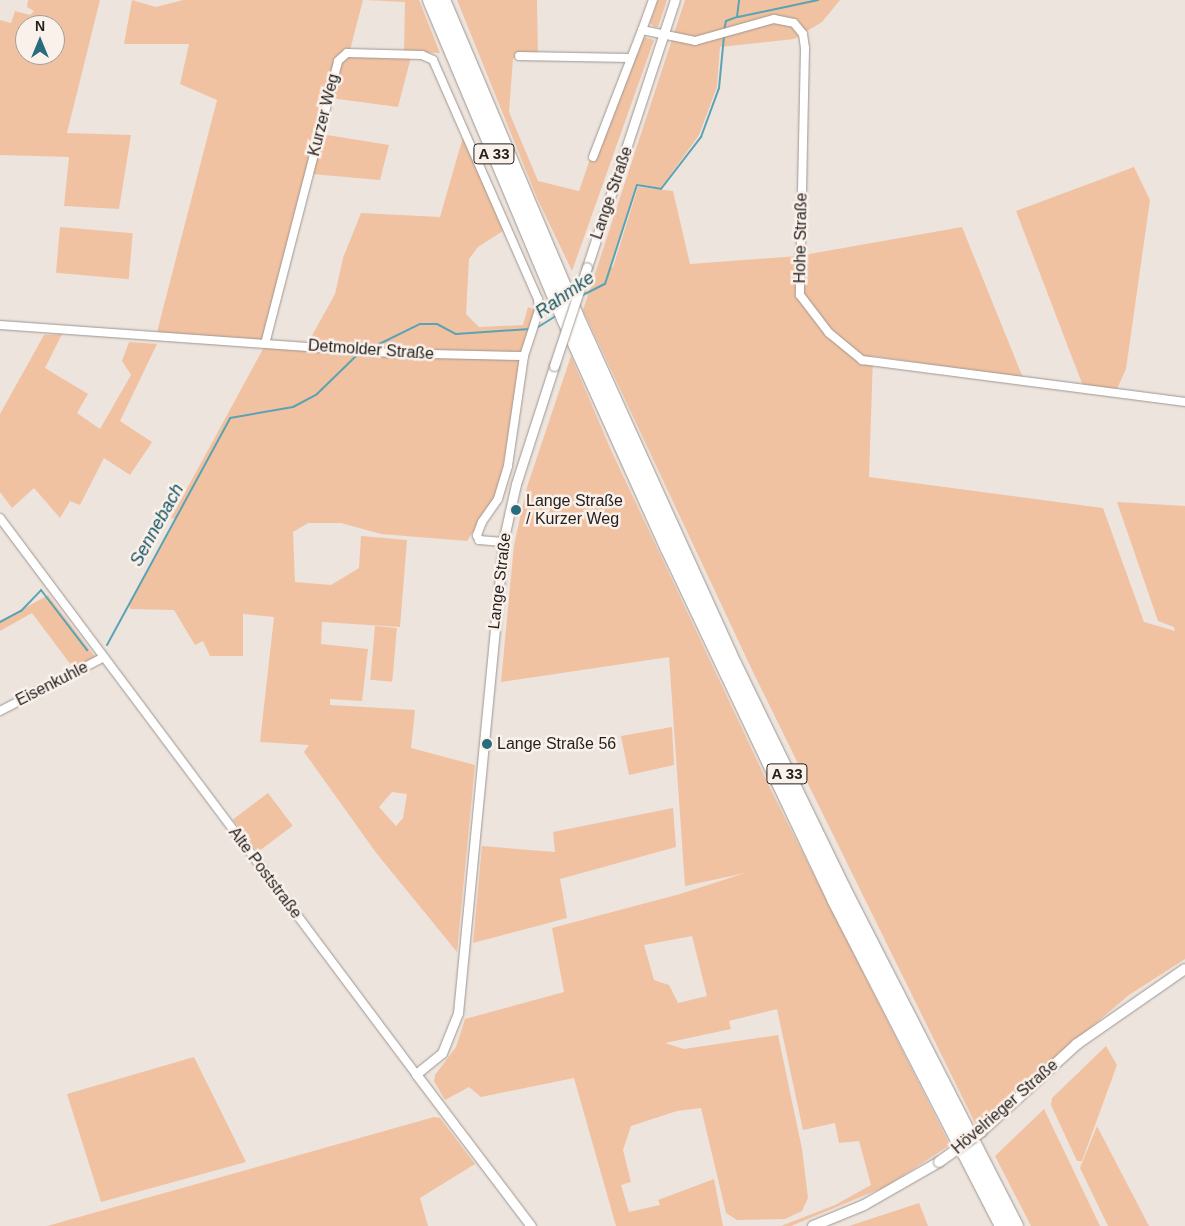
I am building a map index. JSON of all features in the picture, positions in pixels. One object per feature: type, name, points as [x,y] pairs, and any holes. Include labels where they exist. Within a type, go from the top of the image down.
[{"type":"highway","name":"A 33","points":[[430,0],[567,310],[729,652],[834,871],[1016,1226]]},
{"type":"highway","name":"A 33","points":[[443,0],[567,310],[664,541],[831,892],[1002,1226]]},
{"type":"main road","name":"Hövelrieger Straße","points":[[813,1226],[864,1205],[939,1162],[981,1132],[1077,1044],[1185,969]]},
{"type":"street","name":"Lange Straße","points":[[593,157],[653,0]]},
{"type":"street","name":"Lange Straße","points":[[416,1074],[442,1053],[458,1013],[503,542],[516,484],[675,0]]},
{"type":"street","name":"Hohe Straße","points":[[664,36],[695,41],[782,19],[794,23],[803,34],[800,295],[829,333],[862,360],[1185,402]]},
{"type":"street","points":[[642,30],[664,36]]},
{"type":"street","name":"Kurzer Weg","points":[[265,344],[338,61],[347,53],[422,55],[434,60],[538,299],[539,310],[535,327],[524,356]]},
{"type":"street","points":[[519,56],[630,58]]},
{"type":"street","name":"Detmolder Straße","points":[[0,326],[388,352],[524,356]]},
{"type":"street","points":[[503,542],[479,540],[477,535],[498,499],[508,466],[524,356]]},
{"type":"street","name":"Alte Poststraße","points":[[0,518],[531,1226]]},
{"type":"street","name":"Eisenkuhle","points":[[0,711],[104,657]]},
{"type":"shaded area","points":[[28,0],[100,0],[67,133],[131,135],[119,209],[64,206],[69,157],[0,155],[0,20],[11,23],[15,11],[30,15],[34,11],[27,7]]},
{"type":"shaded area","points":[[132,0],[156,7],[183,0],[363,0],[350,50],[343,51],[335,59],[262,340],[157,332],[217,100],[180,84],[189,44],[124,44]]},
{"type":"shaded area","points":[[366,0],[419,0],[440,53],[404,52],[405,2]]},
{"type":"shaded area","points":[[457,0],[537,0],[538,59],[513,58],[509,112],[538,181],[579,191],[590,159],[595,160],[644,37],[654,40],[572,271],[537,198]]},
{"type":"shaded area","points":[[658,0],[667,0],[658,27],[654,27],[650,23]]},
{"type":"shaded area","points":[[685,0],[840,0],[822,22],[794,39],[720,47],[717,87],[699,135],[661,188],[637,184],[609,268],[613,267],[638,187],[673,191],[690,264],[798,256],[962,227],[1023,378],[873,356],[869,477],[1103,508],[1144,622],[1175,631],[1174,627],[1158,621],[1117,502],[1185,506],[1185,959],[1129,995],[976,1125],[752,670],[583,310]]},
{"type":"shaded area","points":[[347,56],[411,57],[398,107],[330,98],[339,65]]},
{"type":"shaded area","points":[[321,134],[389,145],[380,180],[311,174]]},
{"type":"shaded area","points":[[463,137],[503,231],[478,247],[469,259],[466,314],[479,327],[523,325],[528,307],[535,310],[520,367],[498,495],[467,541],[381,534],[341,523],[308,523],[293,532],[295,582],[331,585],[359,568],[361,536],[407,540],[400,627],[322,622],[321,644],[368,649],[362,701],[330,699],[330,705],[415,710],[411,748],[475,765],[457,952],[377,854],[304,752],[309,745],[260,742],[274,617],[243,614],[243,656],[210,656],[203,641],[195,645],[174,610],[130,609],[129,604],[176,519],[171,518],[264,347],[308,349],[312,342],[309,341],[335,294],[343,258],[361,213],[440,217]],"holes":[[[392,792],[407,794],[403,818],[396,826],[379,807]]]},
{"type":"shaded area","points":[[1134,167],[1150,200],[1126,369],[1116,391],[1083,386],[1016,211]]},
{"type":"shaded area","points":[[60,227],[133,233],[129,279],[56,273]]},
{"type":"shaded area","points":[[62,334],[45,368],[88,394],[77,413],[100,429],[131,375],[122,361],[129,342],[157,344],[120,421],[152,442],[130,475],[104,458],[80,505],[70,501],[60,518],[34,488],[12,508],[0,492],[0,414],[44,335]]},
{"type":"shaded area","points":[[571,356],[611,450],[771,790],[950,1145],[887,1186],[791,1226],[781,1226],[835,1205],[871,1185],[859,1141],[839,1143],[835,1123],[803,1130],[777,1009],[729,1021],[731,1029],[665,1043],[684,1049],[778,1035],[802,1149],[808,1198],[802,1211],[785,1219],[737,1220],[726,1213],[701,1108],[677,1111],[631,1126],[623,1150],[631,1182],[621,1185],[629,1212],[660,1205],[658,1200],[714,1179],[723,1226],[616,1226],[574,1078],[481,1097],[469,1087],[445,1100],[434,1081],[435,1075],[456,1047],[465,1019],[564,992],[552,928],[680,894],[745,873],[685,886],[669,657],[501,682],[514,545],[527,487]],"holes":[[[692,936],[707,996],[678,1003],[669,985],[654,980],[644,945]]]},
{"type":"shaded area","points":[[48,595],[96,658],[74,669],[32,613],[0,631],[0,622]]},
{"type":"shaded area","points":[[375,626],[397,628],[392,682],[370,680]]},
{"type":"shaded area","points":[[672,727],[674,765],[629,775],[621,736]]},
{"type":"shaded area","points":[[268,793],[293,826],[258,852],[233,819]]},
{"type":"shaded area","points":[[673,808],[676,847],[560,879],[567,918],[473,943],[482,846],[555,852],[553,832]]},
{"type":"shaded area","points":[[1106,1046],[1117,1065],[1082,1161],[1077,1161],[1051,1105],[1052,1098]]},
{"type":"shaded area","points":[[194,1057],[246,1162],[101,1202],[67,1094]]},
{"type":"shaded area","points":[[1044,1109],[1100,1226],[1031,1226],[995,1156]]},
{"type":"shaded area","points":[[434,1117],[440,1118],[475,1164],[420,1198],[428,1226],[47,1226]]},
{"type":"shaded area","points":[[1097,1126],[1149,1226],[1108,1226],[1080,1168]]},
{"type":"shaded area","points":[[919,1203],[928,1226],[849,1226]]},
{"type":"waterway","name":"Rahmke","points":[[724,31],[726,21],[737,17],[739,0]]},
{"type":"waterway","points":[[738,17],[818,0]]},
{"type":"waterway","name":"Rahmke","points":[[581,296],[605,284],[637,185],[661,189],[701,137],[719,88],[724,36]]},
{"type":"waterway","name":"Rahmke","points":[[535,329],[556,316]]},
{"type":"waterway","name":"Rahmke","points":[[369,349],[420,324],[437,324],[456,334],[530,329]]},
{"type":"waterway","name":"Sennebach","points":[[107,645],[230,418],[293,407],[317,394],[358,354]]},
{"type":"waterway","name":"Sennebach","points":[[0,622],[21,611],[41,590],[87,650]]},
{"type":"place","name":"Lange Straße / Kurzer Weg","points":[[516,510]]},
{"type":"place","name":"Lange Straße 56","points":[[487,744]]}]
